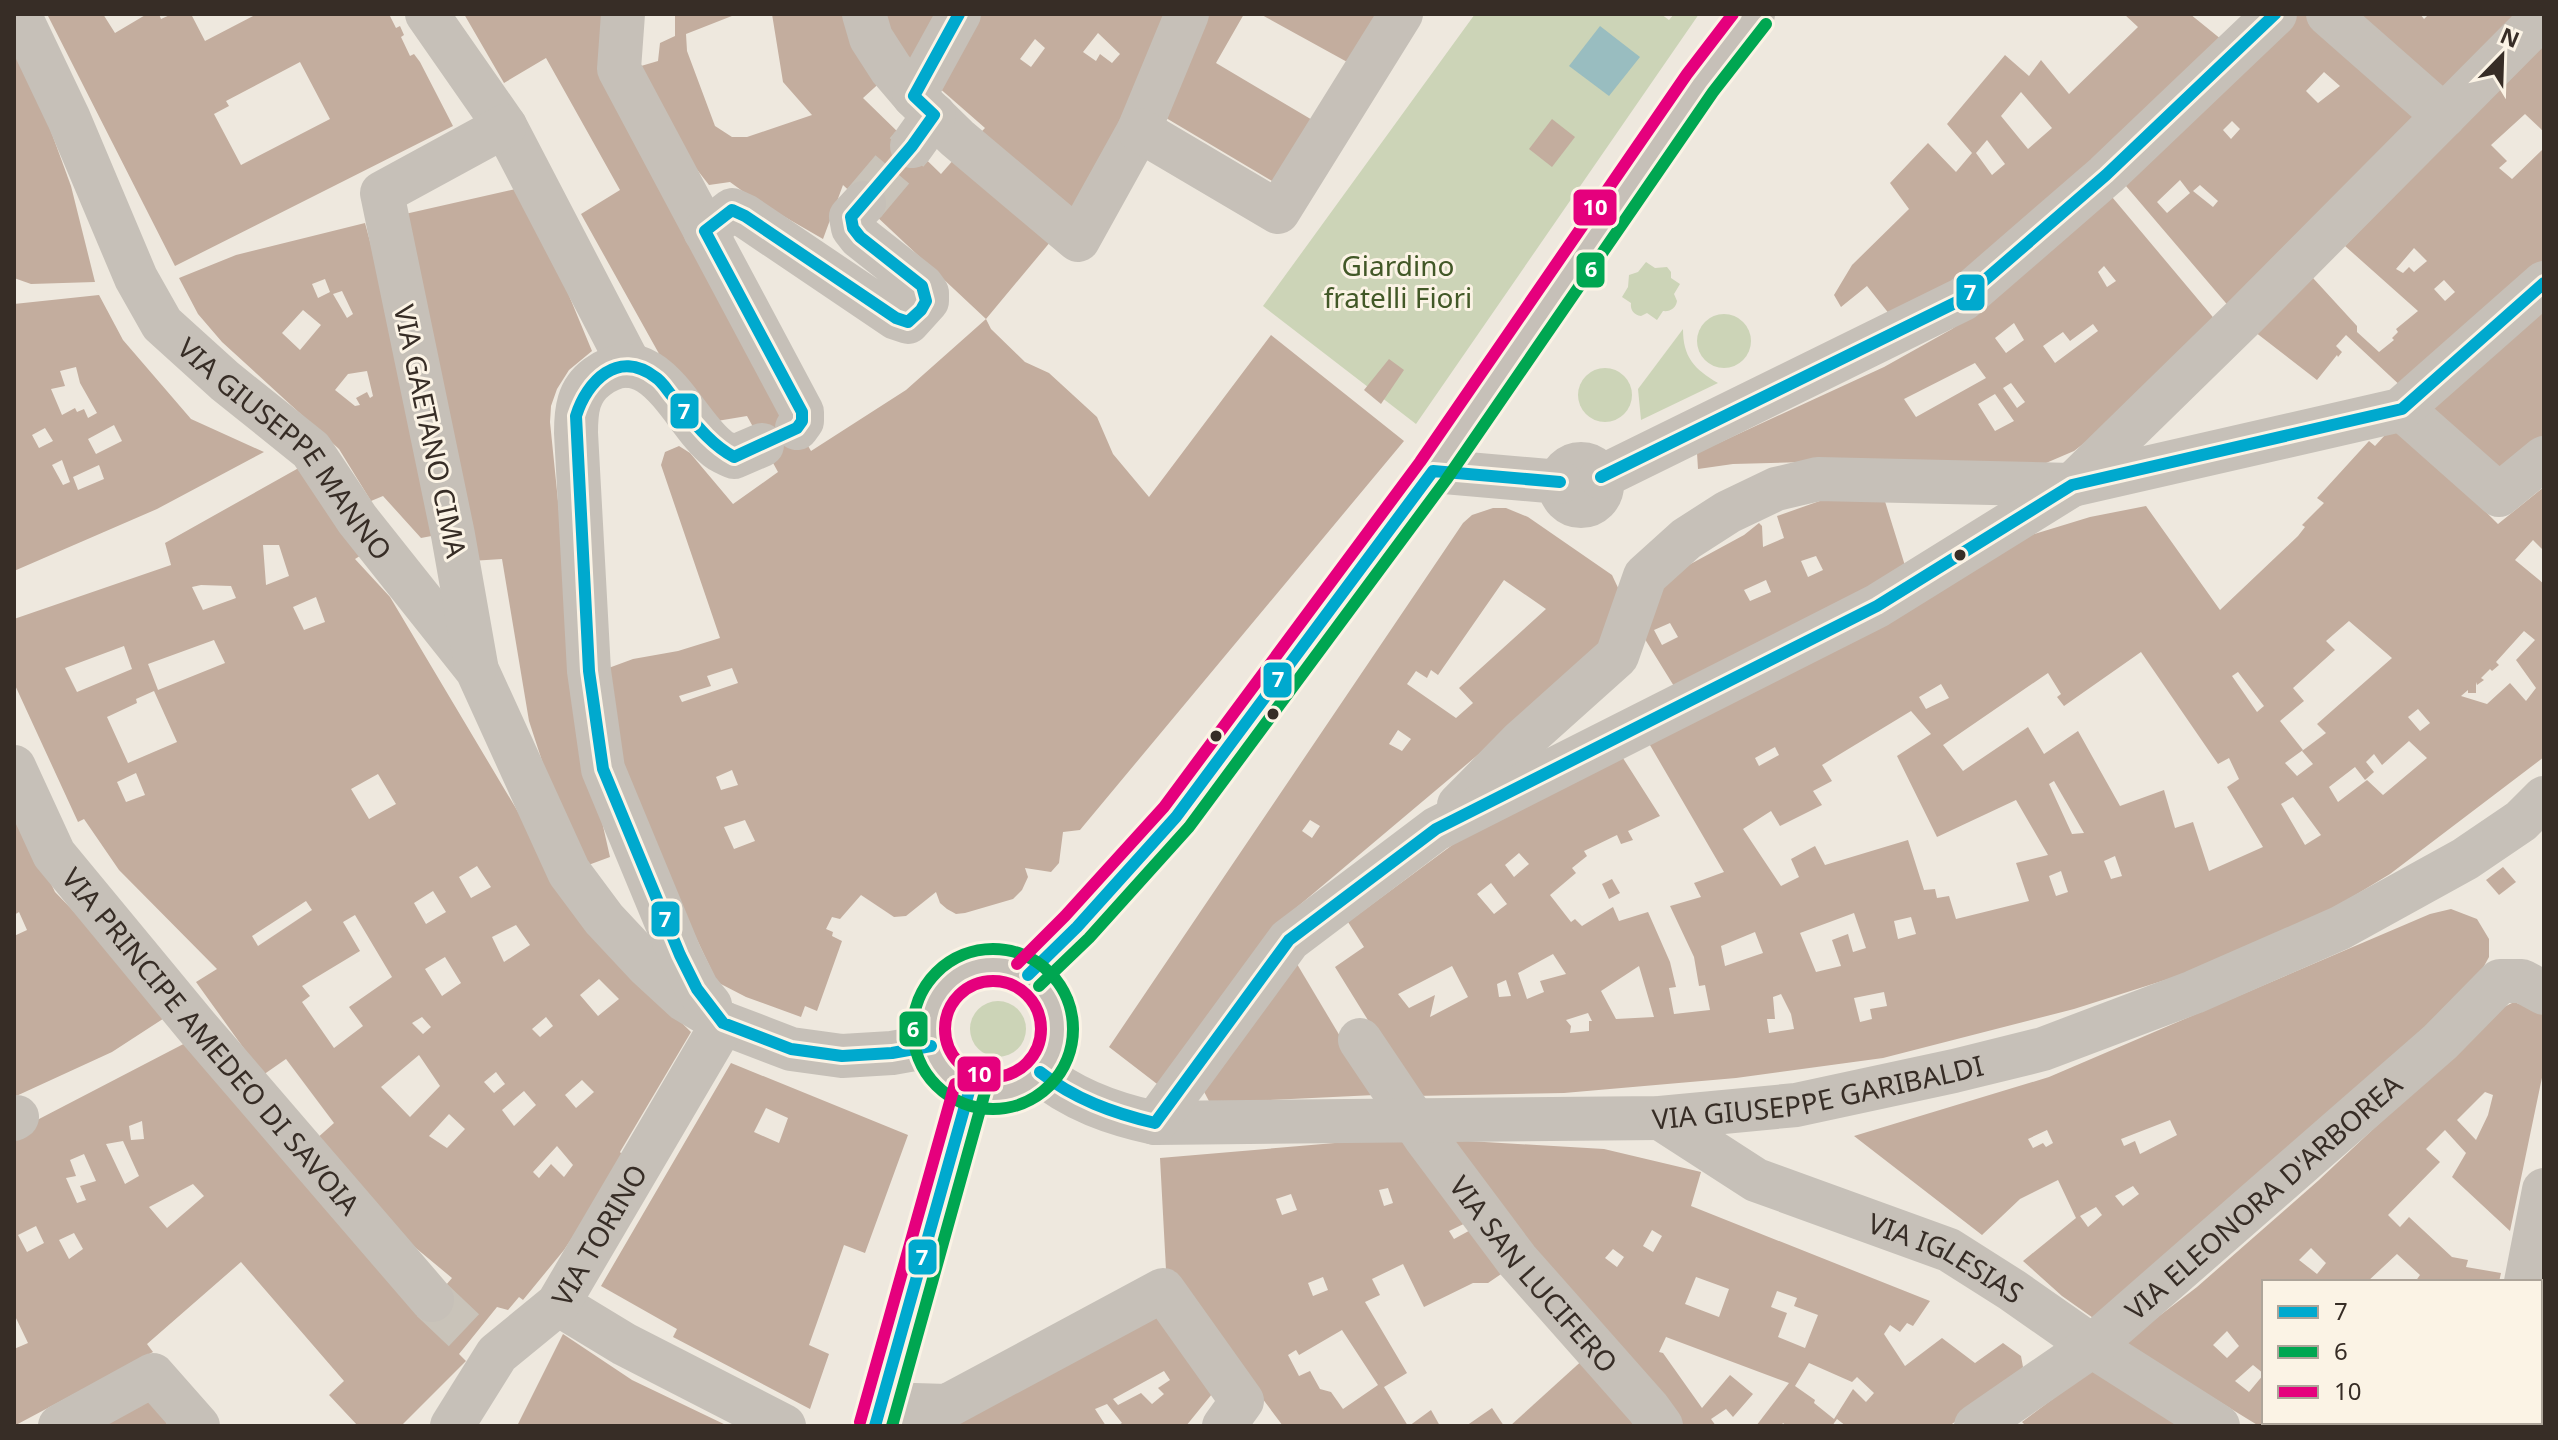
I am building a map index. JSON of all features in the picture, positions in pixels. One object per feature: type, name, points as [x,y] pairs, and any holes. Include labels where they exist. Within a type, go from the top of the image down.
[{"type":"street","name":"VIA GIUSEPPE MANNO","points":[[19,14],[69,119],[136,278],[162,324],[225,381],[311,450],[357,519],[477,670],[569,872],[604,919],[685,1000],[723,1023],[791,1049],[842,1056],[892,1053],[931,1046]]},
{"type":"street","points":[[427,14],[505,126],[630,366]]},
{"type":"street","points":[[623,14],[619,69],[802,412],[802,421],[780,436],[734,457],[717,448],[656,377],[644,369],[630,366],[616,367],[590,383],[580,397],[576,416],[589,671],[603,769],[680,955],[697,989],[723,1023]]},
{"type":"street","points":[[864,14],[871,38],[930,124],[1078,240],[1139,130],[1187,14]]},
{"type":"street","points":[[930,124],[959,14]]},
{"type":"street","points":[[1139,130],[1278,212],[1401,14]]},
{"type":"street","points":[[1028,975],[1077,927],[1176,817],[1433,471],[1700,83],[1753,14]]},
{"type":"street","points":[[1433,471],[1581,480],[1690,433],[1963,299],[2106,175],[2275,14]]},
{"type":"street","points":[[2328,14],[2444,116]]},
{"type":"street","points":[[1436,829],[1877,606],[2072,485],[2544,15]]},
{"type":"street","name":"VIA GAETANO CIMA","points":[[477,670],[453,535],[382,193],[505,126]]},
{"type":"street","points":[[705,231],[732,210],[896,318],[908,322],[927,301],[927,293],[853,228],[851,217],[864,203]]},
{"type":"street","points":[[1155,1123],[1289,940],[1436,829],[1521,742],[1617,656],[1645,576],[1686,539],[1728,512],[1776,489],[1818,479],[2072,485],[2402,409],[2544,283]]},
{"type":"street","points":[[2402,409],[2499,495],[2544,458]]},
{"type":"street","name":"VIA PRINCIPE AMEDEO DI SAVOIA","points":[[14,767],[54,854],[197,1027],[432,1300]]},
{"type":"street","name":"VIA GIUSEPPE GARIBALDI","points":[[1040,1072],[1057,1086],[1086,1101],[1125,1116],[1155,1123],[1660,1118],[1796,1105],[2043,1049],[2194,992],[2340,928],[2465,859],[2521,821],[2544,798]]},
{"type":"street","points":[[989,965],[1016,969],[1028,975],[1047,995],[1056,1019],[1057,1032],[1051,1054],[1040,1072],[1016,1088],[1002,1092],[979,1092],[959,1083],[943,1069],[931,1046],[929,1018],[934,1003],[952,979],[970,969],[989,965]]},
{"type":"street","name":"VIA ELEONORA D'ARBOREA","points":[[1976,1426],[2092,1346],[2440,1042],[2500,981],[2522,981],[2544,993]]},
{"type":"street","name":"VIA TORINO","points":[[452,1426],[484,1346],[558,1304],[723,1023]]},
{"type":"street","name":"VIA SAN LUCIFERO","points":[[1360,1040],[1517,1260],[1661,1426]]},
{"type":"street","points":[[970,1088],[878,1415],[947,1406],[1163,1290],[1233,1414]]},
{"type":"street","name":"VIA IGLESIAS","points":[[1660,1118],[1756,1180],[1949,1250],[2218,1426]]},
{"type":"street","points":[[2527,1280],[2540,1241],[2544,1190]]},
{"type":"street","points":[[558,1304],[624,1344],[784,1426]]},
{"type":"street","points":[[60,1426],[153,1375],[198,1426]]},
{"type":"green space","name":"Giardino fratelli Fiori","points":[[1475,14],[1661,14],[1669,20],[1674,14],[1699,14],[1416,424],[1263,306]]},
{"type":"green space","points":[[1646,262],[1655,268],[1667,267],[1671,278],[1680,284],[1674,294],[1677,301],[1675,306],[1663,311],[1657,320],[1647,313],[1636,315],[1631,303],[1622,297],[1628,287],[1629,275],[1638,272]]},
{"type":"green space","points":[[1724,314],[1743,322],[1751,341],[1743,360],[1724,368],[1705,360],[1697,341],[1705,322]]},
{"type":"green space","points":[[1683,329],[1688,355],[1702,373],[1718,383],[1641,420],[1638,389]]},
{"type":"green space","points":[[1605,368],[1624,376],[1632,395],[1624,414],[1605,422],[1586,414],[1578,395],[1586,376]]},
{"type":"green space","points":[[998,1001],[1017,1010],[1026,1029],[1017,1048],[998,1057],[979,1048],[970,1029],[979,1010]]},
{"type":"water","points":[[1600,26],[1640,57],[1609,96],[1569,66]]},
{"type":"building","points":[[47,14],[103,14],[115,33],[147,14],[159,14],[161,19],[172,14],[191,14],[205,41],[257,14],[389,14],[396,28],[400,26],[404,35],[401,37],[410,56],[414,54],[420,62],[453,126],[175,266]],"holes":[[[300,62],[330,119],[241,165],[214,114],[229,106],[226,101]]]},
{"type":"building","points":[[464,14],[611,14],[780,397],[811,451],[906,390],[986,319],[991,329],[1025,362],[1049,373],[1097,417],[1113,454],[1149,497],[1271,335],[1404,441],[1080,830],[1063,832],[1059,863],[1051,872],[1025,868],[1028,877],[1013,899],[965,913],[956,914],[947,909],[940,903],[936,892],[906,916],[894,917],[861,895],[840,919],[832,917],[826,929],[842,941],[817,1011],[805,1006],[801,1017],[746,997],[717,982],[623,783],[595,673],[633,659],[678,651],[720,638],[661,465],[665,452],[679,446],[690,453],[733,504],[778,472],[747,416],[717,421],[672,377],[581,214],[620,190],[546,58],[504,83]],"holes":[[[732,668],[738,683],[682,702],[679,696],[711,686],[707,676]],[[732,770],[738,785],[721,790],[716,777]],[[745,820],[755,841],[734,849],[724,827]]]},
{"type":"building","points":[[675,14],[737,14],[686,34],[687,51],[715,126],[732,137],[747,137],[812,115],[783,82],[772,14],[844,14],[885,78],[863,98],[941,174],[962,150],[1056,235],[986,319],[843,185],[823,239],[730,182],[709,185],[681,149],[641,66],[658,61],[660,43],[675,36]]},
{"type":"building","points":[[876,14],[948,14],[917,68]]},
{"type":"building","points":[[975,14],[1175,14],[1068,221],[978,135],[985,128],[937,86]],"holes":[[[1098,33],[1120,54],[1112,63],[1100,54],[1096,61],[1083,52]],[[1035,39],[1045,48],[1031,67],[1020,59]]]},
{"type":"building","points":[[1201,14],[1244,14],[1216,63],[1314,121],[1277,184],[1156,112]]},
{"type":"building","points":[[1260,14],[1379,14],[1349,63]]},
{"type":"building","points":[[2124,14],[2190,14],[2227,44],[1968,285],[1894,320],[1867,286],[1841,307],[1834,295],[1852,265],[1909,209],[1890,183],[1928,143],[1956,172],[1972,153],[1947,124],[2005,55],[2029,76],[2041,60],[2069,94],[2138,27]],"holes":[[[2021,92],[2052,128],[2028,149],[2001,116]],[[1987,140],[2005,164],[1992,175],[1976,153]]]},
{"type":"building","points":[[2292,14],[2308,14],[2423,113],[2231,309],[2120,179]],"holes":[[[2324,72],[2340,86],[2318,103],[2306,91]],[[2232,121],[2240,129],[2231,139],[2223,130]],[[2180,180],[2190,193],[2167,213],[2157,202]],[[2200,185],[2218,201],[2213,207],[2193,191]]]},
{"type":"building","points":[[2343,14],[2420,14],[2424,19],[2429,14],[2522,14],[2442,98]]},
{"type":"building","points":[[2544,36],[2544,132],[2525,114],[2491,145],[2507,161],[2499,168],[2512,179],[2544,148],[2544,261],[2404,389],[2346,335],[2336,346],[2342,352],[2317,380],[2255,332],[2313,278],[2357,326],[2357,332],[2379,352],[2394,340],[2392,338],[2398,332],[2396,329],[2418,311],[2345,246]],"holes":[[[2414,248],[2427,261],[2414,272],[2409,267],[2403,273],[2396,269]],[[2444,280],[2455,292],[2445,301],[2434,289]]]},
{"type":"building","points":[[14,45],[37,93],[71,186],[95,282],[31,284],[14,278]]},
{"type":"building","points":[[1552,119],[1575,137],[1552,167],[1529,149]]},
{"type":"building","points":[[524,187],[592,351],[569,370],[557,389],[550,422],[574,659],[589,764],[610,857],[583,867],[529,721],[502,559],[471,561],[405,214]]},
{"type":"building","points":[[2107,191],[2217,322],[2105,427],[2074,451],[2039,466],[1877,460],[1733,464],[1698,469],[1697,453],[1884,367],[1952,329],[1978,310]],"holes":[[[2104,266],[2116,281],[2107,287],[2098,272]],[[2014,323],[2024,340],[2006,353],[1995,338]],[[2093,324],[2098,331],[2055,363],[2043,346],[2063,332],[2070,341]],[[1975,363],[1986,378],[1916,417],[1904,399]],[[2011,383],[2025,402],[2017,408],[2003,388]],[[1995,394],[2014,421],[1995,431],[1978,404]]]},
{"type":"building","points":[[365,223],[416,411],[442,534],[421,538],[383,496],[371,501],[339,449],[222,342],[198,314],[179,278],[236,255]],"holes":[[[325,279],[330,292],[318,298],[312,284]],[[342,291],[353,314],[347,318],[333,294]],[[303,310],[321,325],[300,350],[282,333]],[[367,371],[373,396],[370,398],[367,392],[356,398],[360,405],[355,406],[335,390],[348,374]]]},
{"type":"building","points":[[99,295],[123,340],[191,419],[264,452],[157,509],[14,571],[14,304]],"holes":[[[76,367],[80,383],[97,413],[88,418],[84,409],[77,412],[75,408],[62,415],[51,389],[65,386],[60,371]],[[114,425],[122,441],[96,454],[88,439]],[[45,428],[53,441],[39,448],[32,435]],[[62,460],[70,482],[63,485],[52,465]],[[99,465],[104,479],[78,490],[73,477]]]},
{"type":"building","points":[[2544,305],[2544,439],[2504,471],[2429,406]]},
{"type":"building","points":[[1389,359],[1404,370],[1381,404],[1364,390]]},
{"type":"building","points":[[2396,423],[2498,524],[2544,487],[2544,551],[2533,540],[2515,560],[2544,584],[2544,757],[2390,874],[2334,908],[2184,974],[2074,1009],[1883,1058],[1736,1078],[1564,1093],[1415,1096],[1335,967],[1364,947],[1348,922],[1493,815],[1621,755],[1660,816],[1628,831],[1633,840],[1621,844],[1617,835],[1584,851],[1587,856],[1572,868],[1576,873],[1550,895],[1571,922],[1575,919],[1582,926],[1613,907],[1619,921],[1648,912],[1670,962],[1676,987],[1669,988],[1674,1014],[1710,1010],[1705,985],[1699,986],[1694,957],[1670,906],[1701,897],[1694,883],[1724,872],[1647,740],[2018,539],[2090,517],[2146,506],[2220,610],[2298,536],[2305,527],[2302,525],[2324,503],[2317,498],[2369,441],[2375,446]],"holes":[[[2349,621],[2392,658],[2317,724],[2326,733],[2302,751],[2313,764],[2297,776],[2285,763],[2303,750],[2280,721],[2304,701],[2293,688],[2335,650],[2326,641]],[[2524,631],[2535,640],[2516,660],[2536,688],[2526,701],[2510,683],[2487,704],[2461,696],[2468,690],[2468,693],[2476,693],[2476,682],[2477,685],[2484,680],[2481,678],[2490,669],[2492,671],[2499,665],[2496,662]],[[2141,652],[2218,764],[2229,758],[2239,779],[2227,787],[2263,847],[2209,871],[2193,822],[2175,828],[2164,790],[2120,806],[2078,731],[2044,754],[2028,727],[1963,771],[1943,745],[2048,673],[2061,694],[2057,697],[2064,706]],[[2238,672],[2264,706],[2257,712],[2232,676]],[[1941,684],[1949,698],[1926,709],[1919,697]],[[2418,709],[2430,723],[2420,731],[2408,717]],[[1911,711],[1931,734],[1897,756],[1937,837],[2016,800],[2048,855],[2016,863],[2029,901],[1956,919],[1949,896],[1937,898],[1935,889],[1924,890],[1908,840],[1825,865],[1815,846],[1791,859],[1799,877],[1781,886],[1743,829],[1771,811],[1780,826],[1822,805],[1813,791],[1832,781],[1822,765]],[[2409,741],[2427,758],[2383,795],[2367,780],[2338,802],[2329,787],[2355,767],[2365,780],[2374,772],[2366,762],[2374,754],[2382,765]],[[1775,747],[1779,755],[1759,766],[1755,758]],[[2054,781],[2084,833],[2072,834],[2049,784]],[[2293,797],[2321,835],[2305,845],[2281,804]],[[1519,853],[1529,864],[1514,877],[1505,865]],[[2115,856],[2122,876],[2111,879],[2104,861]],[[2061,871],[2068,892],[2056,896],[2049,876]],[[1491,883],[1507,904],[1494,914],[1477,894]],[[1854,913],[1866,948],[1853,952],[1848,934],[1832,940],[1841,966],[1816,972],[1800,933]],[[1911,917],[1916,934],[1898,939],[1894,921]],[[1755,932],[1763,953],[1725,966],[1721,946]],[[1553,954],[1566,974],[1540,981],[1544,992],[1527,999],[1518,973]],[[1452,966],[1468,997],[1430,1017],[1435,995],[1409,1008],[1398,994]],[[1639,966],[1654,1017],[1616,1019],[1601,991]],[[1506,980],[1511,996],[1499,997],[1497,984]],[[1884,992],[1887,1006],[1870,1009],[1872,1019],[1860,1022],[1854,998]],[[1781,994],[1791,1014],[1794,1029],[1769,1033],[1767,1019],[1775,1019],[1773,997]],[[1588,1013],[1592,1021],[1589,1021],[1589,1031],[1570,1033],[1571,1026],[1566,1020]]]},
{"type":"building","points":[[304,465],[363,554],[355,559],[390,597],[580,916],[619,962],[691,1032],[620,1152],[625,1158],[564,1250],[523,1300],[519,1297],[508,1310],[497,1307],[459,1354],[466,1361],[401,1426],[358,1426],[329,1395],[344,1381],[241,1262],[147,1344],[153,1352],[14,1426],[14,1349],[28,1343],[14,1314],[14,1132],[195,1038],[421,1314],[452,1278],[387,1224],[315,1140],[334,1123],[286,1059],[263,1075],[196,982],[217,969],[119,870],[84,819],[78,822],[14,683],[14,619],[171,565],[165,543]],"holes":[[[263,545],[279,545],[289,576],[266,585]],[[231,586],[236,598],[203,610],[192,587]],[[316,597],[325,622],[304,630],[293,607]],[[214,640],[225,663],[158,690],[148,664]],[[124,646],[132,669],[77,692],[65,668]],[[154,691],[177,742],[128,763],[107,717]],[[136,773],[145,795],[126,802],[117,782]],[[378,774],[396,804],[369,819],[351,789]],[[477,866],[491,887],[471,898],[459,877]],[[433,891],[446,912],[426,924],[414,903]],[[306,901],[312,910],[258,946],[252,936]],[[355,915],[392,977],[349,1007],[363,1026],[334,1048],[302,1002],[310,996],[302,986],[360,951],[343,922]],[[516,925],[530,945],[504,962],[492,937]],[[445,957],[461,983],[442,996],[425,969]],[[599,979],[619,999],[598,1016],[580,995]],[[422,1017],[431,1027],[423,1034],[412,1023]],[[546,1017],[553,1026],[540,1037],[532,1029]],[[419,1055],[440,1086],[410,1117],[381,1087]],[[496,1072],[505,1084],[494,1093],[484,1082]],[[582,1080],[594,1092],[576,1108],[565,1095]],[[524,1091],[536,1105],[514,1126],[502,1110]],[[449,1114],[465,1129],[447,1148],[429,1136]],[[142,1121],[144,1139],[131,1140],[129,1126]],[[123,1141],[139,1176],[125,1184],[106,1144]],[[557,1146],[573,1165],[564,1177],[551,1164],[539,1178],[533,1172]],[[84,1154],[96,1181],[80,1186],[86,1200],[77,1203],[66,1178],[76,1176],[70,1160]],[[193,1184],[204,1196],[167,1228],[149,1207]],[[36,1226],[44,1243],[27,1252],[18,1235]],[[74,1233],[83,1249],[69,1259],[59,1240]]]},
{"type":"building","points":[[1883,495],[1907,572],[1677,691],[1643,636],[1649,593],[1674,573],[1744,535],[1759,523],[1762,526],[1763,547],[1784,538],[1777,516],[1834,496]],"holes":[[[1816,556],[1823,570],[1808,577],[1801,561]],[[1766,580],[1771,592],[1750,601],[1744,590]],[[1670,623],[1678,637],[1662,645],[1654,630]]]},
{"type":"building","points":[[1493,508],[1506,508],[1528,517],[1612,575],[1620,592],[1615,632],[1486,748],[1277,924],[1161,1087],[1109,1047],[1463,523],[1472,515]],"holes":[[[1504,580],[1546,609],[1459,688],[1473,703],[1456,718],[1407,684],[1416,671],[1427,678],[1431,670],[1438,675]],[[1398,730],[1411,739],[1402,751],[1389,744]],[[1310,820],[1320,826],[1312,838],[1302,831]]]},
{"type":"building","points":[[14,808],[55,892],[172,1013],[112,1052],[14,1097],[14,936],[27,930],[19,912],[14,915]]},
{"type":"building","points":[[2503,867],[2516,882],[2499,895],[2486,880]]},
{"type":"building","points":[[1612,879],[1620,893],[1609,899],[1602,884]]},
{"type":"building","points":[[2451,909],[2477,919],[2489,939],[2489,957],[2478,977],[2216,1223],[2096,1320],[2062,1296],[2023,1261],[2076,1218],[2058,1180],[2020,1199],[1982,1235],[1854,1136],[2049,1077],[2430,914]],"holes":[[[2170,1120],[2177,1135],[2140,1154],[2135,1141],[2124,1146],[2121,1139]],[[2047,1130],[2053,1143],[2046,1147],[2043,1143],[2033,1148],[2028,1139]],[[2133,1186],[2139,1194],[2123,1206],[2115,1196]],[[2096,1207],[2102,1215],[2088,1227],[2080,1216]]]},
{"type":"building","points":[[1294,959],[1375,1095],[1210,1103],[1200,1084]]},
{"type":"building","points":[[2514,1002],[2544,1013],[2544,1068],[2510,1231],[2452,1177],[2466,1153],[2445,1130],[2426,1149],[2440,1162],[2388,1215],[2400,1227],[2409,1217],[2452,1257],[2468,1260],[2466,1267],[2501,1273],[2499,1280],[2416,1280],[2420,1275],[2397,1254],[2369,1280],[2262,1280],[2262,1372],[2253,1365],[2235,1381],[2249,1392],[2262,1376],[2262,1424],[2454,1426],[2259,1426],[2124,1343],[2197,1287],[2319,1180],[2502,1008]],"holes":[[[2485,1092],[2493,1095],[2476,1140],[2457,1120]],[[2311,1248],[2326,1263],[2317,1274],[2299,1260]],[[2227,1331],[2239,1346],[2227,1358],[2213,1345]]]},
{"type":"building","points":[[731,1063],[908,1135],[865,1253],[844,1245],[809,1345],[829,1354],[810,1409],[673,1337],[677,1329],[601,1286]],"holes":[[[766,1108],[788,1118],[779,1143],[754,1132]]]},
{"type":"building","points":[[1417,1136],[1472,1220],[1449,1231],[1454,1239],[1476,1227],[1507,1270],[1488,1283],[1473,1283],[1424,1307],[1403,1264],[1372,1279],[1380,1295],[1365,1302],[1407,1373],[1384,1387],[1408,1426],[1283,1426],[1166,1270],[1160,1158]],"holes":[[[1388,1188],[1393,1203],[1384,1206],[1379,1190]],[[1291,1194],[1297,1210],[1282,1215],[1276,1199]],[[1323,1277],[1328,1290],[1313,1296],[1308,1283]],[[1342,1330],[1378,1385],[1343,1409],[1331,1392],[1320,1389],[1310,1371],[1299,1376],[1288,1355],[1296,1350],[1299,1355]]]},
{"type":"building","points":[[1435,1139],[1604,1149],[1701,1172],[1691,1206],[1930,1301],[1913,1326],[1907,1323],[1900,1332],[1890,1325],[1884,1334],[1905,1366],[1942,1338],[1975,1363],[2003,1343],[2021,1356],[2023,1367],[2015,1381],[1949,1426],[1846,1426],[1837,1419],[1832,1426],[1787,1426],[1783,1423],[1781,1426],[1756,1426],[1789,1383],[1666,1337],[1659,1352],[1663,1353],[1702,1408],[1730,1375],[1753,1394],[1733,1417],[1726,1409],[1711,1419],[1716,1426],[1676,1426]],"holes":[[[1652,1230],[1662,1236],[1653,1252],[1643,1246]],[[1613,1249],[1624,1257],[1617,1267],[1605,1258]],[[1696,1277],[1729,1289],[1719,1317],[1685,1304]],[[1777,1291],[1797,1298],[1794,1306],[1818,1315],[1805,1348],[1778,1337],[1787,1313],[1771,1307]],[[1809,1363],[1852,1382],[1857,1377],[1874,1393],[1866,1402],[1853,1389],[1834,1419],[1814,1403],[1815,1400],[1795,1386]]]},
{"type":"building","points":[[1159,1313],[1212,1394],[1186,1426],[1117,1426],[1122,1423],[1107,1404],[1095,1409],[1106,1426],[953,1426]],"holes":[[[1164,1371],[1170,1380],[1158,1388],[1164,1394],[1152,1404],[1141,1393],[1118,1405],[1113,1399]]]},
{"type":"building","points":[[563,1334],[632,1380],[728,1426],[517,1426]]},
{"type":"building","points":[[2542,1344],[2544,1426],[2530,1426],[2542,1424]]},
{"type":"building","points":[[1586,1357],[1645,1426],[1510,1426]]},
{"type":"building","points":[[2094,1368],[2189,1426],[2026,1426],[2022,1422]]},
{"type":"building","points":[[150,1391],[168,1426],[85,1426]]},
{"type":"building","points":[[1492,1408],[1504,1426],[1466,1426]]},
{"type":"building","points":[[1431,1410],[1440,1426],[1409,1426]]},
{"type":"tunnel","points":[[864,203],[912,146]]},
{"type":"tunnel","points":[[432,1300],[472,1338]]},
{"type":"transit line","name":"7","points":[[931,1046],[892,1053],[842,1056],[791,1049],[723,1023],[697,989],[603,769],[589,671],[576,416],[596,381],[606,373],[629,366],[658,379],[708,437],[734,457],[797,428],[802,421],[802,412],[705,231],[732,210],[896,318],[908,322],[921,310],[926,301],[922,286],[860,237],[853,228],[851,217],[912,146],[934,115],[914,96],[959,14]]},
{"type":"transit line","name":"10","points":[[1017,964],[1164,807],[1420,462],[1687,74],[1733,14]]},
{"type":"transit line","name":"7","points":[[1601,477],[1963,299],[2106,175],[2275,14]]},
{"type":"transit line","name":"6","points":[[1039,986],[1089,938],[1189,827],[1446,480],[1713,92],[1766,24]]},
{"type":"transit line","name":"7","points":[[1040,1072],[1094,1104],[1155,1123],[1289,940],[1436,829],[1877,606],[2072,485],[2402,409],[2544,283]]},
{"type":"transit line","name":"7","points":[[1028,975],[1077,927],[1176,817],[1433,471],[1560,482]]},
{"type":"transit line","name":"6","points":[[993,949],[1023,955],[1049,973],[1067,999],[1073,1029],[1067,1059],[1049,1085],[1023,1103],[993,1109],[963,1103],[937,1085],[919,1059],[913,1029],[919,999],[937,973],[963,955],[993,949]]},
{"type":"transit line","name":"10","points":[[993,981],[1011,985],[1027,995],[1037,1011],[1041,1029],[1037,1047],[1027,1063],[1011,1073],[993,1077],[975,1073],[959,1063],[949,1047],[945,1029],[949,1011],[959,995],[975,985],[993,981]]},
{"type":"transit line","name":"10","points":[[860,1422],[955,1084]]},
{"type":"transit line","name":"7","points":[[875,1426],[970,1088]]},
{"type":"transit line","name":"6","points":[[892,1426],[985,1092]]}]
